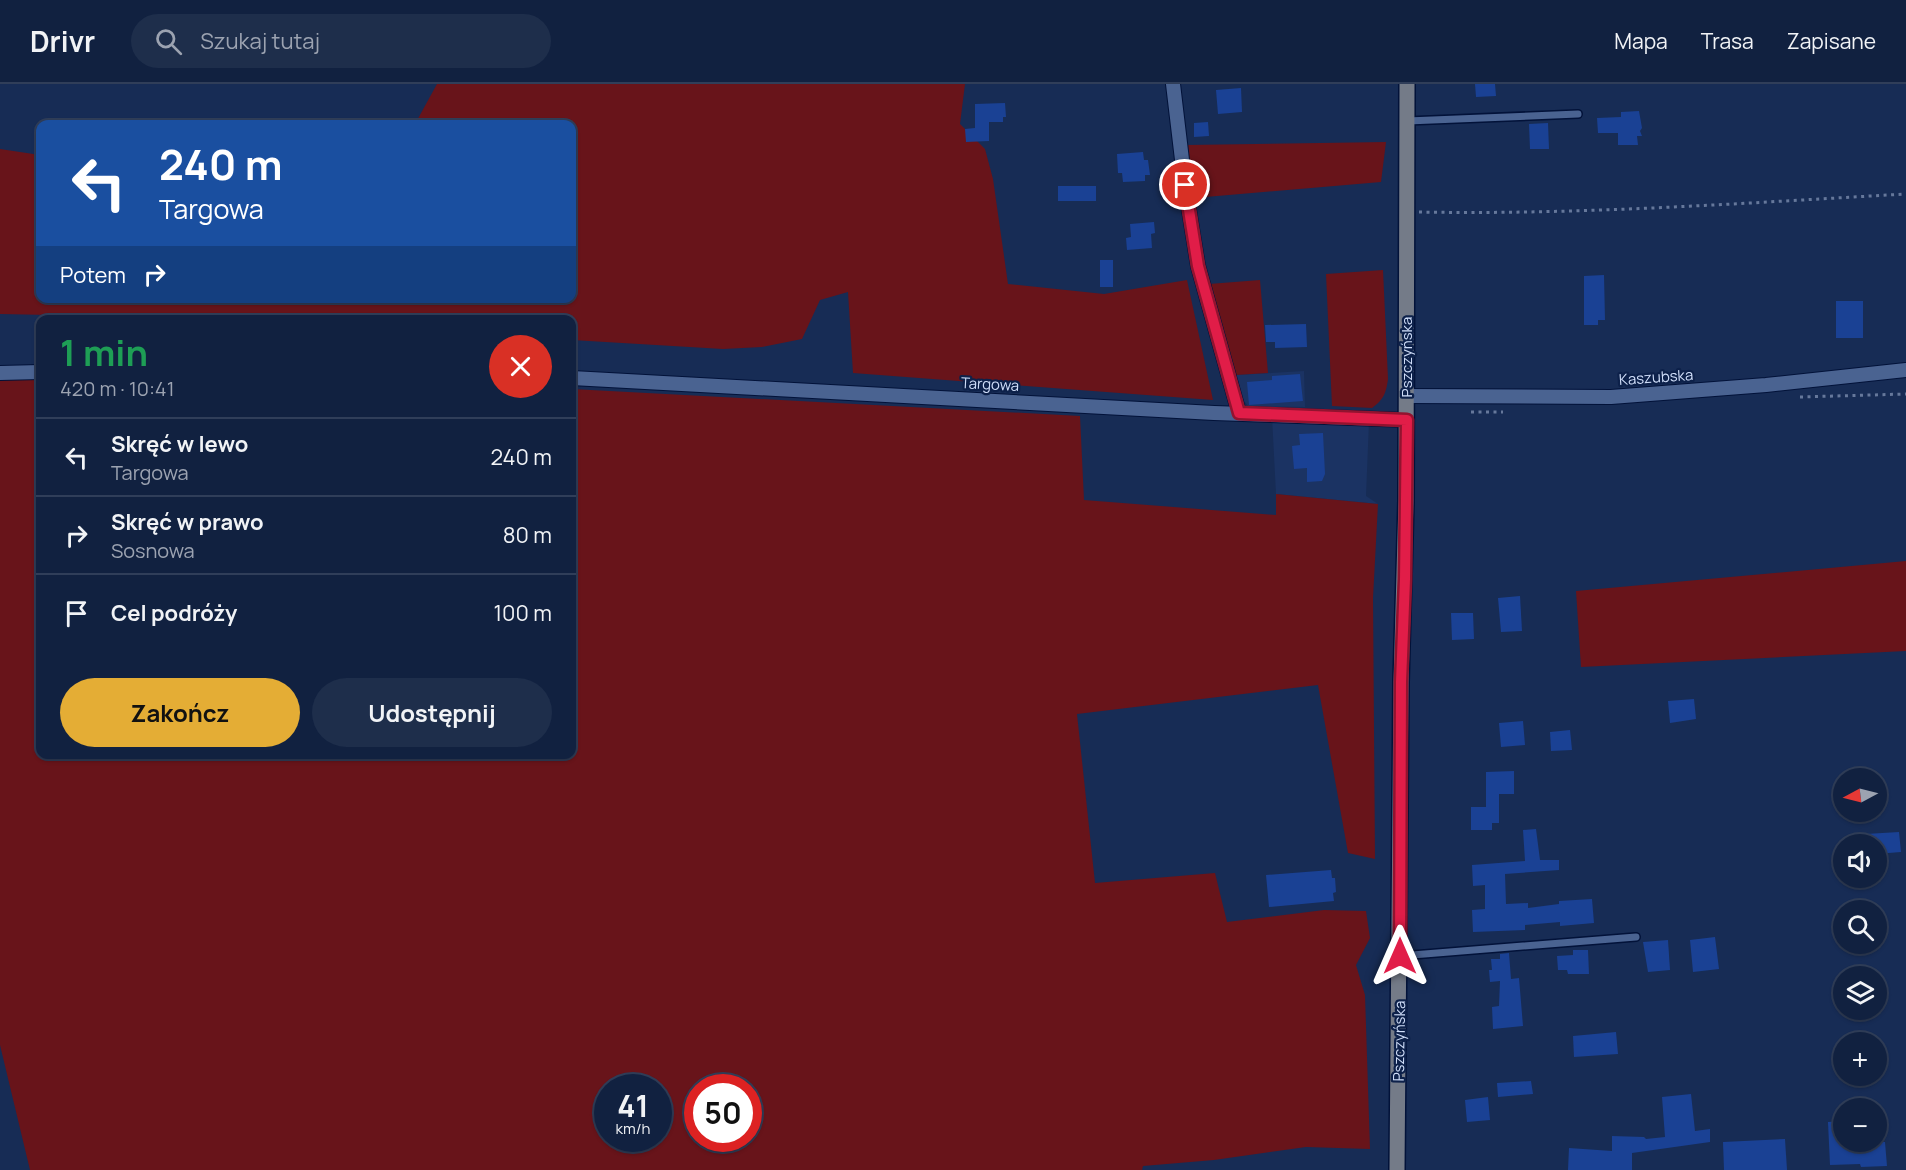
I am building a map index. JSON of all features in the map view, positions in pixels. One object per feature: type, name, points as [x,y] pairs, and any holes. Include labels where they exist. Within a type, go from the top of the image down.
[{"type":"main road","name":"Pszczyńska","points":[[1397,1170],[1401,694],[1407,420],[1407,84]]},
{"type":"street","points":[[1173,84],[1185,185],[1198,266],[1239,413]]},
{"type":"street","name":"Kaszubska","points":[[1407,396],[1611,397],[1766,385],[1906,370]]},
{"type":"street","points":[[0,373],[36,372]]},
{"type":"street","name":"Targowa","points":[[576,378],[1407,420]]},
{"type":"lane","points":[[1407,121],[1578,114]]},
{"type":"lane","points":[[1400,956],[1636,937]]},
{"type":"path","points":[[1406,212],[1509,213],[1622,210],[1906,194]]},
{"type":"shaded area","points":[[437,84],[965,84],[960,124],[985,149],[993,179],[1008,284],[1104,294],[1187,280],[1213,400],[853,373],[848,292],[820,300],[802,339],[762,347],[723,349],[576,340],[576,315],[0,314],[0,149],[36,154],[36,303],[576,303],[576,120],[417,120]]},
{"type":"shaded area","points":[[1386,142],[1381,182],[1194,198],[1187,145]]},
{"type":"shaded area","points":[[1383,270],[1388,379],[1385,392],[1382,399],[1372,408],[1332,406],[1326,274]]},
{"type":"shaded area","points":[[1260,280],[1268,373],[1236,375],[1209,284]]},
{"type":"shaded area","points":[[1304,371],[1305,407],[1248,406],[1244,401],[1236,375]]},
{"type":"shaded area","points":[[36,378],[36,759],[576,759],[576,389],[1080,416],[1084,500],[1276,515],[1276,494],[1378,504],[1373,598],[1375,859],[1348,853],[1318,685],[1077,714],[1095,883],[1215,873],[1227,922],[1324,910],[1366,911],[1370,938],[1356,965],[1365,995],[1370,1149],[1306,1147],[1214,1160],[1143,1166],[1142,1170],[30,1170],[0,1045],[0,380]]},
{"type":"shaded area","points":[[1272,417],[1369,422],[1366,496],[1378,504],[1276,494]]},
{"type":"shaded area","points":[[1906,561],[1906,651],[1581,667],[1576,591]]},
{"type":"building","points":[[1475,84],[1495,84],[1496,96],[1476,97]]},
{"type":"building","points":[[1241,88],[1242,112],[1218,114],[1216,90]]},
{"type":"building","points":[[1005,103],[1006,117],[1003,117],[1003,122],[989,122],[989,141],[966,142],[965,129],[975,128],[975,104]]},
{"type":"building","points":[[1639,111],[1642,136],[1637,136],[1638,145],[1618,145],[1618,133],[1598,133],[1597,118],[1621,117],[1621,112]]},
{"type":"building","points":[[1208,122],[1209,136],[1194,137],[1194,123]]},
{"type":"building","points":[[1548,123],[1549,149],[1530,149],[1529,124]]},
{"type":"building","points":[[1143,152],[1144,160],[1148,160],[1150,175],[1145,175],[1145,181],[1123,182],[1122,173],[1118,173],[1117,154]]},
{"type":"building","points":[[1058,186],[1096,186],[1096,201],[1058,201]]},
{"type":"building","points":[[1154,222],[1155,233],[1151,234],[1152,248],[1127,250],[1126,238],[1131,237],[1130,224]]},
{"type":"building","points":[[1100,260],[1113,260],[1113,287],[1100,287]]},
{"type":"building","points":[[1604,275],[1605,320],[1598,320],[1598,325],[1584,325],[1584,276]]},
{"type":"building","points":[[1836,301],[1863,301],[1863,338],[1836,338]]},
{"type":"building","points":[[1306,324],[1307,347],[1275,348],[1275,342],[1266,342],[1265,325]]},
{"type":"building","points":[[1300,374],[1303,401],[1249,405],[1247,382],[1272,380],[1272,376]]},
{"type":"building","points":[[1323,433],[1325,474],[1322,481],[1307,482],[1307,468],[1294,469],[1292,446],[1300,445],[1299,434]]},
{"type":"building","points":[[1520,596],[1522,631],[1501,632],[1498,598]]},
{"type":"building","points":[[1451,613],[1473,613],[1474,639],[1452,640]]},
{"type":"building","points":[[1694,699],[1696,719],[1670,723],[1668,701]]},
{"type":"building","points":[[1523,721],[1525,745],[1501,747],[1499,723]]},
{"type":"building","points":[[1570,730],[1572,750],[1551,751],[1550,732]]},
{"type":"building","points":[[1514,771],[1514,794],[1499,794],[1499,823],[1492,823],[1492,830],[1471,830],[1471,807],[1486,807],[1486,772]]},
{"type":"building","points":[[1536,829],[1540,860],[1559,860],[1559,870],[1505,874],[1506,904],[1528,903],[1528,908],[1559,904],[1559,901],[1592,899],[1594,923],[1560,926],[1560,922],[1525,925],[1525,930],[1473,932],[1472,910],[1485,909],[1485,885],[1473,886],[1472,865],[1525,861],[1523,830]]},
{"type":"building","points":[[1899,832],[1901,852],[1887,853],[1887,834],[1866,834]]},
{"type":"building","points":[[1331,870],[1332,878],[1335,878],[1334,901],[1269,907],[1266,875]]},
{"type":"building","points":[[1715,937],[1719,969],[1693,972],[1690,940]]},
{"type":"building","points":[[1668,940],[1670,970],[1648,972],[1643,942]]},
{"type":"building","points":[[1573,950],[1588,950],[1589,974],[1568,974],[1567,970],[1558,970],[1557,956],[1573,955]]},
{"type":"building","points":[[1509,953],[1511,979],[1519,978],[1523,1026],[1493,1029],[1492,1007],[1499,1006],[1500,981],[1490,982],[1491,959],[1500,959],[1500,954]]},
{"type":"building","points":[[1616,1032],[1618,1054],[1574,1057],[1573,1036]]},
{"type":"building","points":[[1531,1081],[1533,1094],[1498,1097],[1497,1083]]},
{"type":"building","points":[[1691,1094],[1695,1131],[1710,1129],[1710,1142],[1632,1153],[1632,1170],[1568,1170],[1569,1148],[1612,1151],[1612,1136],[1644,1137],[1646,1139],[1665,1137],[1662,1097]]},
{"type":"building","points":[[1488,1097],[1490,1120],[1467,1122],[1465,1100]]},
{"type":"building","points":[[1828,1122],[1833,1122],[1833,1152],[1886,1152],[1887,1166],[1830,1165]]},
{"type":"building","points":[[1785,1139],[1787,1170],[1724,1170],[1723,1142]]},
{"type":"route","points":[[1185,185],[1198,266],[1239,413],[1407,420],[1401,682],[1400,956]]}]
